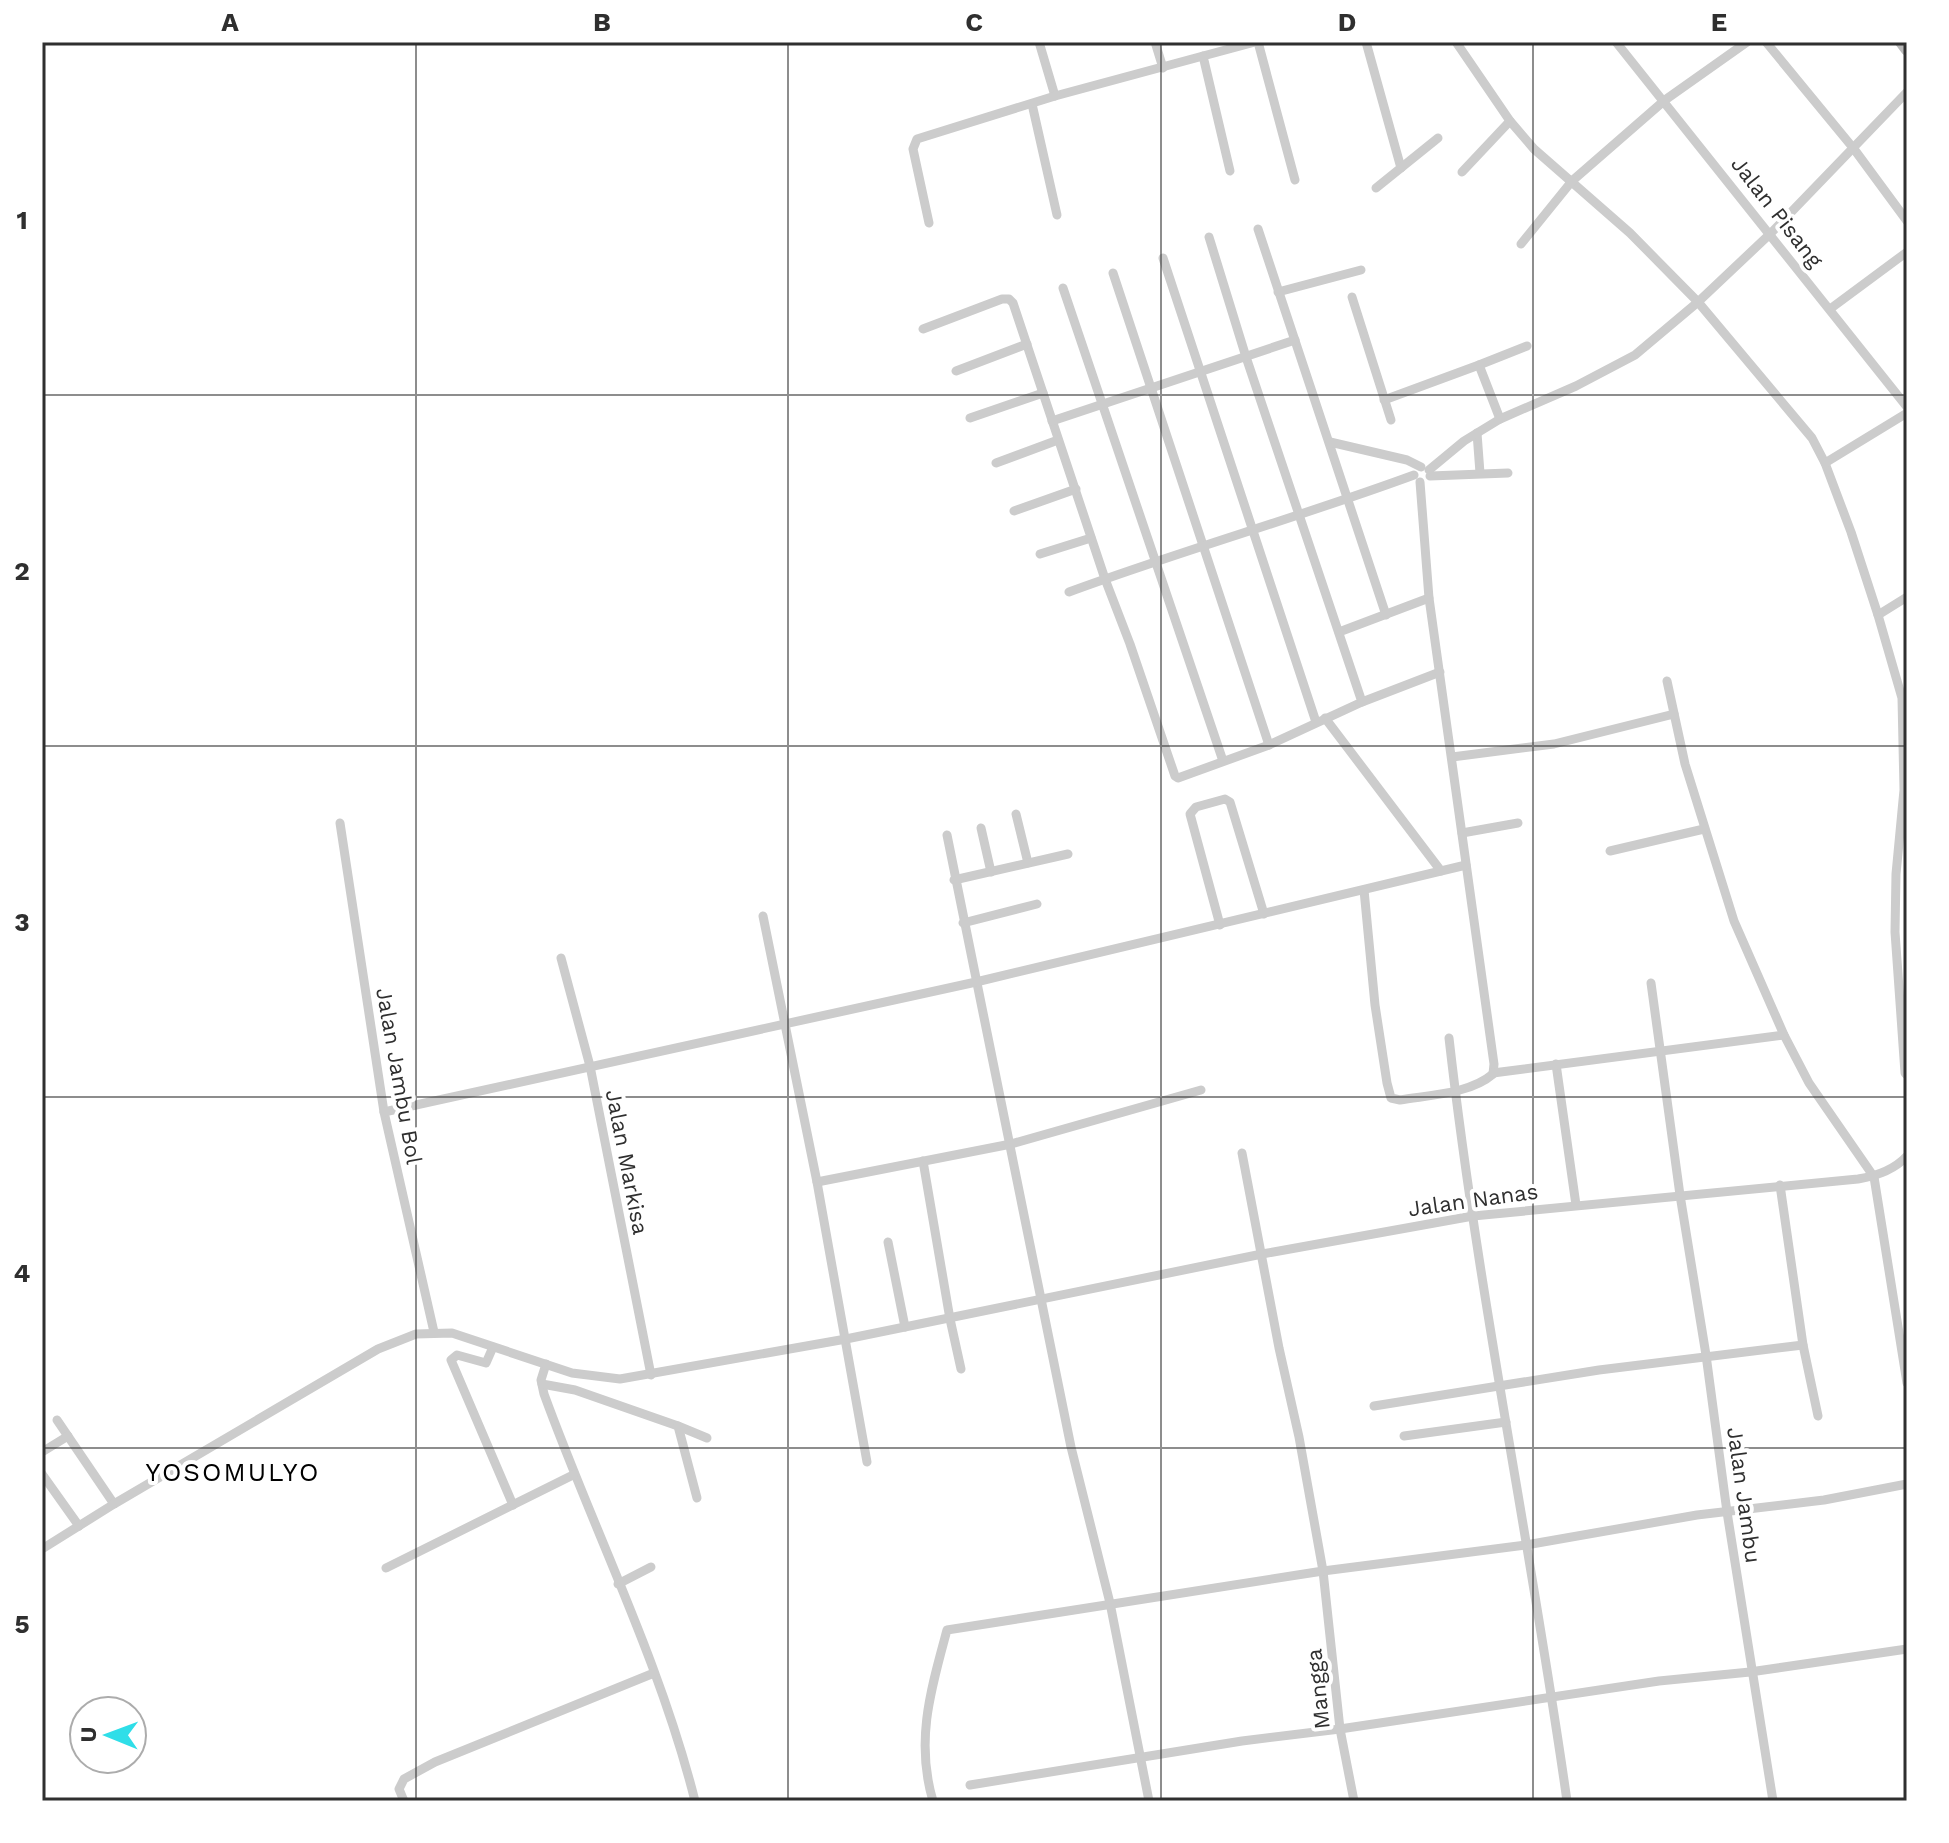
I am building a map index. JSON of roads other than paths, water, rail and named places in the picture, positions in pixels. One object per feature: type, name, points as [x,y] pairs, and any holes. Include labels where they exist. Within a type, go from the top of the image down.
[{"type":"main road","points":[[1901,42],[1907,50]]},
{"type":"street","points":[[1039,42],[1055,96]]},
{"type":"street","points":[[1155,42],[1163,68]]},
{"type":"street","points":[[1211,42],[1214,53]]},
{"type":"street","points":[[929,223],[914,142],[1055,96],[1256,42],[1295,180]]},
{"type":"street","points":[[1366,42],[1401,168]]},
{"type":"street","points":[[1456,42],[1510,121],[1534,149],[1630,233],[1698,302],[1812,438],[1825,463],[1904,696],[1904,790],[1896,874],[1895,932],[1907,1075]]},
{"type":"street","name":"Jalan Pisang","points":[[1616,42],[1771,233],[1907,410]]},
{"type":"street","points":[[1521,244],[1572,181],[1665,100],[1747,42]]},
{"type":"street","points":[[1766,42],[1854,149],[1907,221]]},
{"type":"street","points":[[1203,56],[1230,171]]},
{"type":"street","points":[[1423,474],[1500,419],[1576,386],[1635,355],[1698,302],[1771,233],[1907,92]]},
{"type":"street","points":[[1032,104],[1057,215]]},
{"type":"street","points":[[1462,172],[1510,121]]},
{"type":"street","points":[[1376,188],[1438,138]]},
{"type":"street","points":[[1258,229],[1386,615]]},
{"type":"street","points":[[1209,237],[1362,702]]},
{"type":"street","points":[[1830,309],[1907,252]]},
{"type":"street","points":[[1163,258],[1251,530],[1320,720],[1441,871]]},
{"type":"street","points":[[1278,292],[1361,270]]},
{"type":"street","points":[[1113,273],[1269,745]]},
{"type":"street","points":[[1063,288],[1223,761]]},
{"type":"street","points":[[1352,297],[1391,420]]},
{"type":"street","points":[[923,329],[1002,299],[1013,303],[1105,579],[1178,778],[1269,745],[1362,702],[1440,672]]},
{"type":"street","points":[[1052,421],[1295,340]]},
{"type":"street","points":[[956,371],[1027,344]]},
{"type":"street","points":[[1384,400],[1527,346]]},
{"type":"street","points":[[1479,365],[1500,419]]},
{"type":"street","points":[[970,418],[1043,393]]},
{"type":"street","points":[[1825,463],[1907,410]]},
{"type":"street","points":[[1477,433],[1480,473]]},
{"type":"street","points":[[996,463],[1058,440]]},
{"type":"street","points":[[1330,442],[1407,460],[1423,474],[1429,598],[1493,1073]]},
{"type":"street","points":[[1069,592],[1423,474],[1508,473]]},
{"type":"street","points":[[1014,511],[1076,489]]},
{"type":"street","points":[[1040,554],[1091,538]]},
{"type":"street","points":[[1878,615],[1907,597]]},
{"type":"street","points":[[1339,632],[1429,598]]},
{"type":"street","points":[[1667,681],[1685,764],[1734,921],[1784,1035],[1809,1083],[1874,1177],[1907,1383]]},
{"type":"street","points":[[1452,757],[1554,744],[1674,714]]},
{"type":"street","points":[[1220,925],[1190,819],[1196,807],[1225,799],[1230,802],[1264,914]]},
{"type":"street","points":[[1016,814],[1028,863]]},
{"type":"street","name":"Jalan Jambu Bol","points":[[340,823],[384,1112],[434,1332]]},
{"type":"street","points":[[1462,833],[1518,823]]},
{"type":"street","points":[[981,828],[991,872]]},
{"type":"street","points":[[1610,851],[1704,829]]},
{"type":"street","points":[[947,835],[1071,1447],[1110,1603],[1149,1801]]},
{"type":"street","points":[[954,880],[1068,854]]},
{"type":"street","points":[[384,1112],[976,982],[1466,865]]},
{"type":"street","points":[[1364,890],[1375,1005],[1391,1098],[1400,1100],[1455,1090],[1486,1080],[1493,1073],[1784,1035]]},
{"type":"street","points":[[963,923],[1037,904]]},
{"type":"street","points":[[763,916],[817,1182],[867,1462]]},
{"type":"street","name":"Jalan Markisa","points":[[561,958],[590,1066],[651,1375]]},
{"type":"street","name":"Jalan Jambu","points":[[1651,983],[1750,1672],[1773,1801]]},
{"type":"street","points":[[1449,1038],[1499,1387],[1567,1801]]},
{"type":"street","points":[[1556,1064],[1576,1205]]},
{"type":"street","points":[[817,1182],[1011,1144],[1201,1090]]},
{"type":"street","name":"Mangga","points":[[1242,1153],[1323,1571],[1340,1729],[1354,1801]]},
{"type":"street","name":"Jalan Nanas","points":[[543,1375],[620,1379],[651,1375],[950,1319],[1262,1254],[1473,1216],[1874,1177],[1907,1156]]},
{"type":"street","points":[[923,1161],[961,1369]]},
{"type":"street","points":[[1780,1185],[1803,1345],[1818,1416]]},
{"type":"street","points":[[888,1242],[905,1327]]},
{"type":"street","points":[[42,1549],[378,1349],[401,1339],[434,1332],[452,1333],[493,1347],[575,1390],[707,1438]]},
{"type":"street","points":[[1374,1406],[1706,1355],[1803,1345]]},
{"type":"street","points":[[493,1347],[486,1363],[457,1355],[451,1360],[513,1505]]},
{"type":"street","points":[[543,1375],[573,1475],[654,1673],[695,1801]]},
{"type":"street","points":[[57,1420],[114,1504]]},
{"type":"street","points":[[1404,1436],[1506,1422]]},
{"type":"street","points":[[678,1426],[697,1498]]},
{"type":"street","points":[[42,1452],[68,1436]]},
{"type":"street","points":[[42,1474],[79,1526]]},
{"type":"street","points":[[386,1568],[573,1475]]},
{"type":"street","points":[[933,1801],[927,1781],[923,1730],[947,1630],[1323,1571],[1526,1545],[1727,1512],[1824,1500],[1907,1484]]},
{"type":"street","points":[[618,1584],[651,1567]]},
{"type":"street","points":[[970,1785],[1242,1741],[1907,1649]]},
{"type":"street","points":[[404,1801],[400,1783],[425,1768],[654,1673]]},
{"type":"district","name":"YOSOMULYO","points":[[233,1472]]}]
